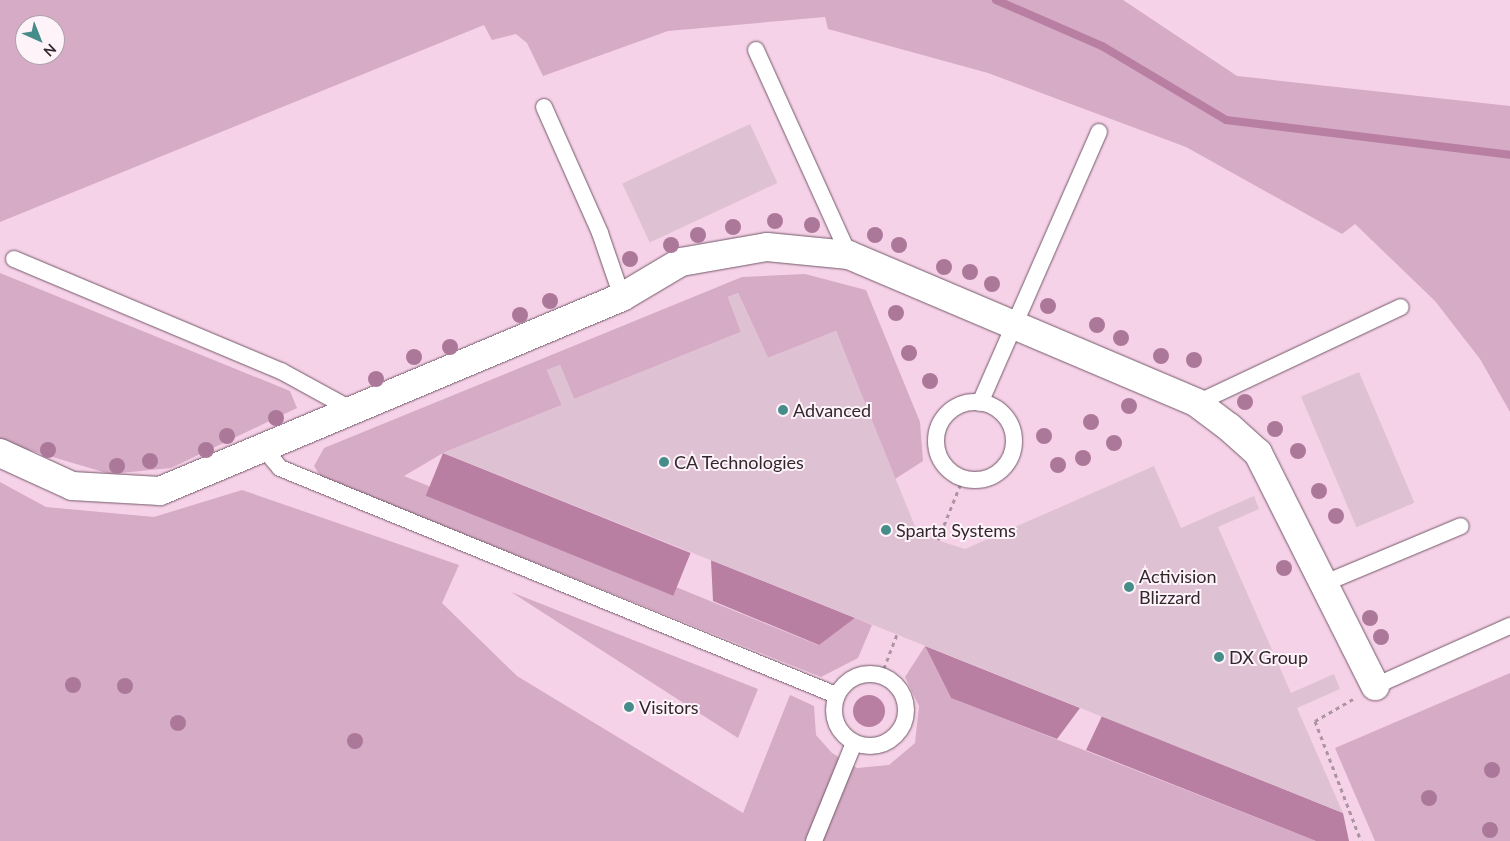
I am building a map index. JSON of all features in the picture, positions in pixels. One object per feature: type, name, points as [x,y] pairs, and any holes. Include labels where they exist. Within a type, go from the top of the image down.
[{"type":"street","points":[[0,453],[72,486],[160,491],[265,450],[622,297],[690,261],[767,247],[849,255],[1197,403],[1258,453],[1325,583],[1375,686]]},
{"type":"lane","points":[[756,50],[849,255]]},
{"type":"lane","points":[[544,107],[600,233],[622,297]]},
{"type":"lane","points":[[980,403],[1017,326],[1098,132]]},
{"type":"lane","points":[[14,259],[281,371],[354,411]]},
{"type":"lane","points":[[1197,403],[1401,307]]},
{"type":"lane","points":[[980,403],[1003,414],[1013,437],[1013,450],[1008,462],[988,478],[963,478],[943,463],[937,452],[939,426],[955,407],[980,403]]},
{"type":"lane","points":[[265,450],[280,468],[836,695]]},
{"type":"lane","points":[[1325,583],[1460,526]]},
{"type":"lane","points":[[1375,686],[1510,626]]},
{"type":"lane","points":[[881,676],[903,694],[903,724],[886,743],[854,743],[839,730],[834,718],[836,695],[852,678],[881,676]]},
{"type":"lane","points":[[814,841],[854,743]]},
{"type":"path","points":[[938,540],[963,478]]},
{"type":"path","points":[[881,676],[897,634]]},
{"type":"path","points":[[1360,841],[1315,721],[1375,686]]},
{"type":"shaded area","points":[[0,0],[1123,0],[1237,76],[1510,106],[1510,412],[1480,359],[1435,301],[1355,224],[1342,234],[1186,147],[988,73],[828,29],[825,17],[668,31],[543,76],[527,43],[516,34],[492,40],[484,25],[0,222]]},
{"type":"shaded area","points":[[844,0],[1510,185],[1510,841],[0,841],[0,90],[39,65],[65,65],[65,39]]},
{"type":"shaded area","points":[[996,0],[1510,0],[1510,147],[1345,137]]},
{"type":"shaded area","points":[[0,273],[290,391],[297,408],[171,468],[110,474],[12,445],[0,439]]},
{"type":"shaded area","points":[[805,274],[866,290],[920,422],[923,461],[895,479],[836,331],[768,358],[738,293],[728,297],[741,332],[574,399],[560,365],[547,370],[562,405],[443,453],[404,476],[818,645],[855,618],[872,625],[858,658],[821,677],[321,477],[314,466],[324,448],[742,277]]},
{"type":"shaded area","points":[[443,453],[691,553],[673,596],[426,496]]},
{"type":"shaded area","points":[[0,482],[46,507],[154,517],[242,490],[459,565],[442,603],[517,676],[743,813],[790,695],[814,706],[816,735],[832,753],[857,768],[889,765],[915,743],[919,706],[905,677],[925,646],[951,698],[1316,841],[0,841]]},
{"type":"shaded area","points":[[711,560],[855,618],[819,645],[713,601]]},
{"type":"shaded area","points":[[511,592],[758,689],[738,738]]},
{"type":"shaded area","points":[[925,646],[1080,708],[1057,739],[951,698]]},
{"type":"shaded area","points":[[1510,673],[1510,841],[1375,841],[1335,748]]},
{"type":"shaded area","points":[[869,695],[875,696],[880,700],[884,705],[884,717],[880,722],[875,726],[869,727],[863,726],[858,722],[854,717],[853,711],[854,705],[858,700],[863,696]]},
{"type":"shaded area","points":[[1102,716],[1343,813],[1349,841],[1316,841],[1086,750]]},
{"type":"building","points":[[750,124],[777,183],[650,242],[622,184]]},
{"type":"building","points":[[738,293],[768,358],[836,331],[918,534],[965,549],[1154,466],[1181,528],[1254,496],[1259,509],[1218,527],[1291,693],[1334,674],[1340,689],[1297,708],[1343,813],[443,453],[562,405],[547,370],[560,365],[574,399],[741,332],[728,297]]},
{"type":"building","points":[[1359,372],[1414,503],[1356,527],[1301,397]]},
{"type":"waterway","points":[[996,0],[1102,46],[1226,120],[1510,155]]},
{"type":"place","name":"Advanced","points":[[783,410]]},
{"type":"place","name":"CA Technologies","points":[[664,462]]},
{"type":"place","name":"Sparta Systems","points":[[886,530]]},
{"type":"place","name":"Activision Blizzard","points":[[1129,587]]},
{"type":"place","name":"DX Group","points":[[1219,657]]},
{"type":"place","name":"Visitors","points":[[629,707]]}]
